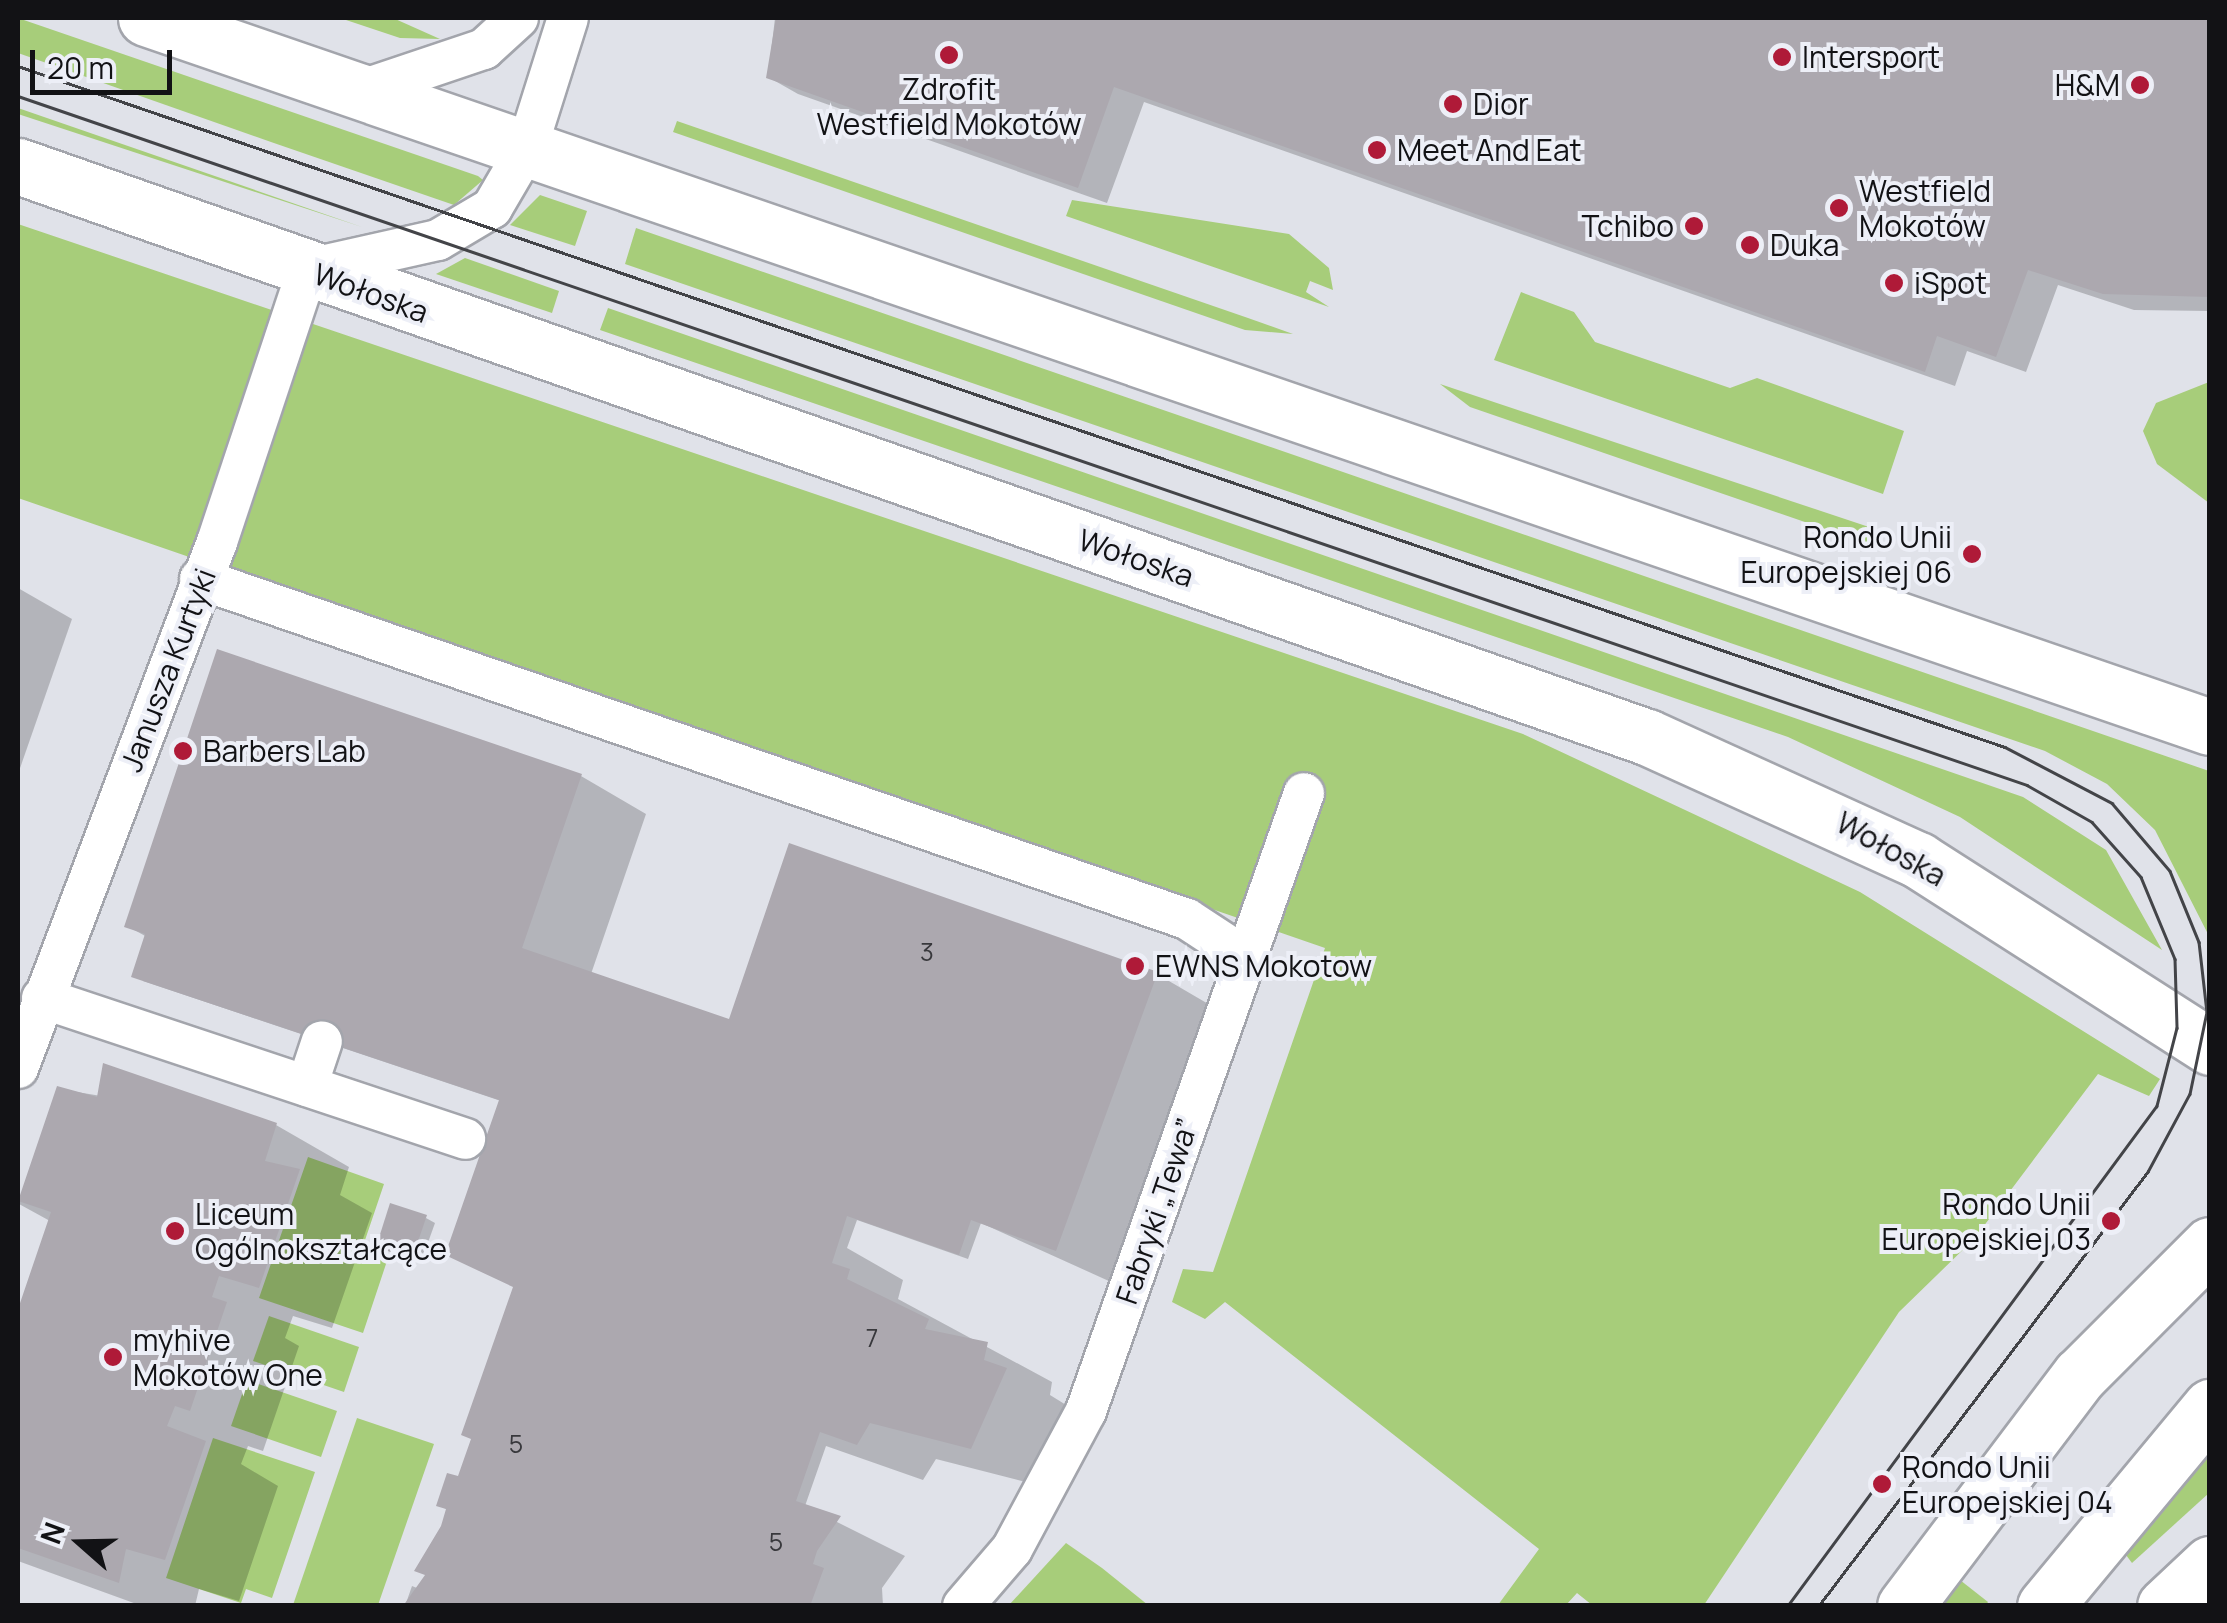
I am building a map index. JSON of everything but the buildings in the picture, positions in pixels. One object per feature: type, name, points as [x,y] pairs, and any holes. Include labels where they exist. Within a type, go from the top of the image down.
[{"type":"main road","points":[[146,18],[2210,727]]},
{"type":"main road","name":"Wołoska","points":[[18,166],[1647,736],[1918,860],[2210,1047]]},
{"type":"main road","points":[[1918,1588],[2080,1374],[2210,1245]]},
{"type":"main road","points":[[2045,1606],[2210,1407]]},
{"type":"main road","points":[[2164,1606],[2210,1564]]},
{"type":"street","points":[[359,91],[484,49],[518,18]]},
{"type":"street","points":[[308,269],[457,232],[508,191],[527,148],[568,18]]},
{"type":"street","name":"Janusza Kurtyki","points":[[18,1068],[200,579],[308,269]]},
{"type":"street","points":[[200,579],[1187,919],[1245,957]]},
{"type":"street","name":"Fabryki „Tewa”","points":[[964,1606],[1022,1533],[1086,1411],[1304,793]]},
{"type":"street","points":[[42,998],[465,1139]]},
{"type":"street","points":[[307,1086],[322,1042]]},
{"type":"green space","points":[[18,18],[483,180],[454,205],[271,142],[18,53]]},
{"type":"green space","points":[[340,18],[393,18],[440,39],[400,38]]},
{"type":"green space","points":[[18,108],[362,227],[18,114]]},
{"type":"green space","points":[[677,121],[1293,334],[1245,330],[673,132]]},
{"type":"green space","points":[[540,195],[587,211],[575,246],[510,225]]},
{"type":"green space","points":[[1072,200],[1289,234],[1329,268],[1333,290],[1310,281],[1306,292],[1329,307],[1066,216]]},
{"type":"green space","points":[[18,224],[1523,734],[1860,892],[2160,1079],[2149,1096],[2098,1074],[1974,1239],[1899,1312],[1704,1605],[1592,1605],[1577,1593],[1566,1605],[1498,1605],[1539,1549],[1225,1302],[1205,1319],[1172,1302],[1183,1269],[1213,1272],[1325,948],[18,498]]},
{"type":"green space","points":[[636,228],[2209,771],[2209,936],[2155,830],[2107,784],[2045,751],[625,264]]},
{"type":"green space","points":[[465,258],[559,291],[552,313],[436,274]]},
{"type":"green space","points":[[1521,292],[1574,312],[1595,342],[1730,388],[1757,378],[1904,431],[1883,494],[1494,360]]},
{"type":"green space","points":[[608,308],[2023,797],[2106,850],[2162,950],[1960,817],[1788,737],[600,330]]},
{"type":"green space","points":[[2210,382],[2209,503],[2157,464],[2143,431],[2156,403]]},
{"type":"green space","points":[[1440,384],[1869,527],[1871,531],[1866,543],[1470,407]]},
{"type":"green space","points":[[308,1157],[384,1184],[361,1252],[387,1261],[363,1333],[259,1298]]},
{"type":"green space","points":[[269,1316],[359,1347],[344,1392],[253,1361]]},
{"type":"green space","points":[[247,1380],[337,1411],[321,1457],[231,1426]]},
{"type":"green space","points":[[357,1418],[434,1444],[378,1605],[293,1605]]},
{"type":"green space","points":[[213,1438],[315,1472],[272,1598],[246,1589],[241,1603],[166,1578]]},
{"type":"green space","points":[[2209,1456],[2209,1493],[2132,1563],[2126,1555]]},
{"type":"green space","points":[[1066,1543],[1102,1568],[1148,1605],[1009,1605]]},
{"type":"green space","points":[[1960,1580],[1988,1602],[1986,1605],[1941,1605]]},
{"type":"tram line","points":[[18,66],[2005,747],[2112,803],[2170,871],[2199,942],[2207,1012],[2190,1094],[2148,1172],[1819,1606]]},
{"type":"tram line","points":[[18,96],[2027,785],[2092,822],[2141,877],[2175,959],[2177,1028],[2157,1106],[1788,1606]]},
{"type":"place","name":"Zdrofit Westfield Mokotów","points":[[949,55]]},
{"type":"place","name":"Intersport","points":[[1782,57]]},
{"type":"place","name":"H&M","points":[[2140,85]]},
{"type":"place","name":"Dior","points":[[1453,104]]},
{"type":"place","name":"Meet And Eat","points":[[1377,150]]},
{"type":"place","name":"Westfield Mokotów","points":[[1839,208]]},
{"type":"place","name":"Tchibo","points":[[1694,226]]},
{"type":"place","name":"Duka","points":[[1750,245]]},
{"type":"place","name":"iSpot","points":[[1894,283]]},
{"type":"place","name":"Rondo Unii Europejskiej 06","points":[[1972,554]]},
{"type":"place","name":"Barbers Lab","points":[[183,751]]},
{"type":"place","name":"EWNS Mokotow","points":[[1135,966]]},
{"type":"place","name":"Rondo Unii Europejskiej 03","points":[[2111,1221]]},
{"type":"place","name":"Liceum Ogólnokształcące","points":[[175,1231]]},
{"type":"place","name":"myhive Mokotów One","points":[[113,1357]]},
{"type":"place","name":"Rondo Unii Europejskiej 04","points":[[1882,1484]]}]
